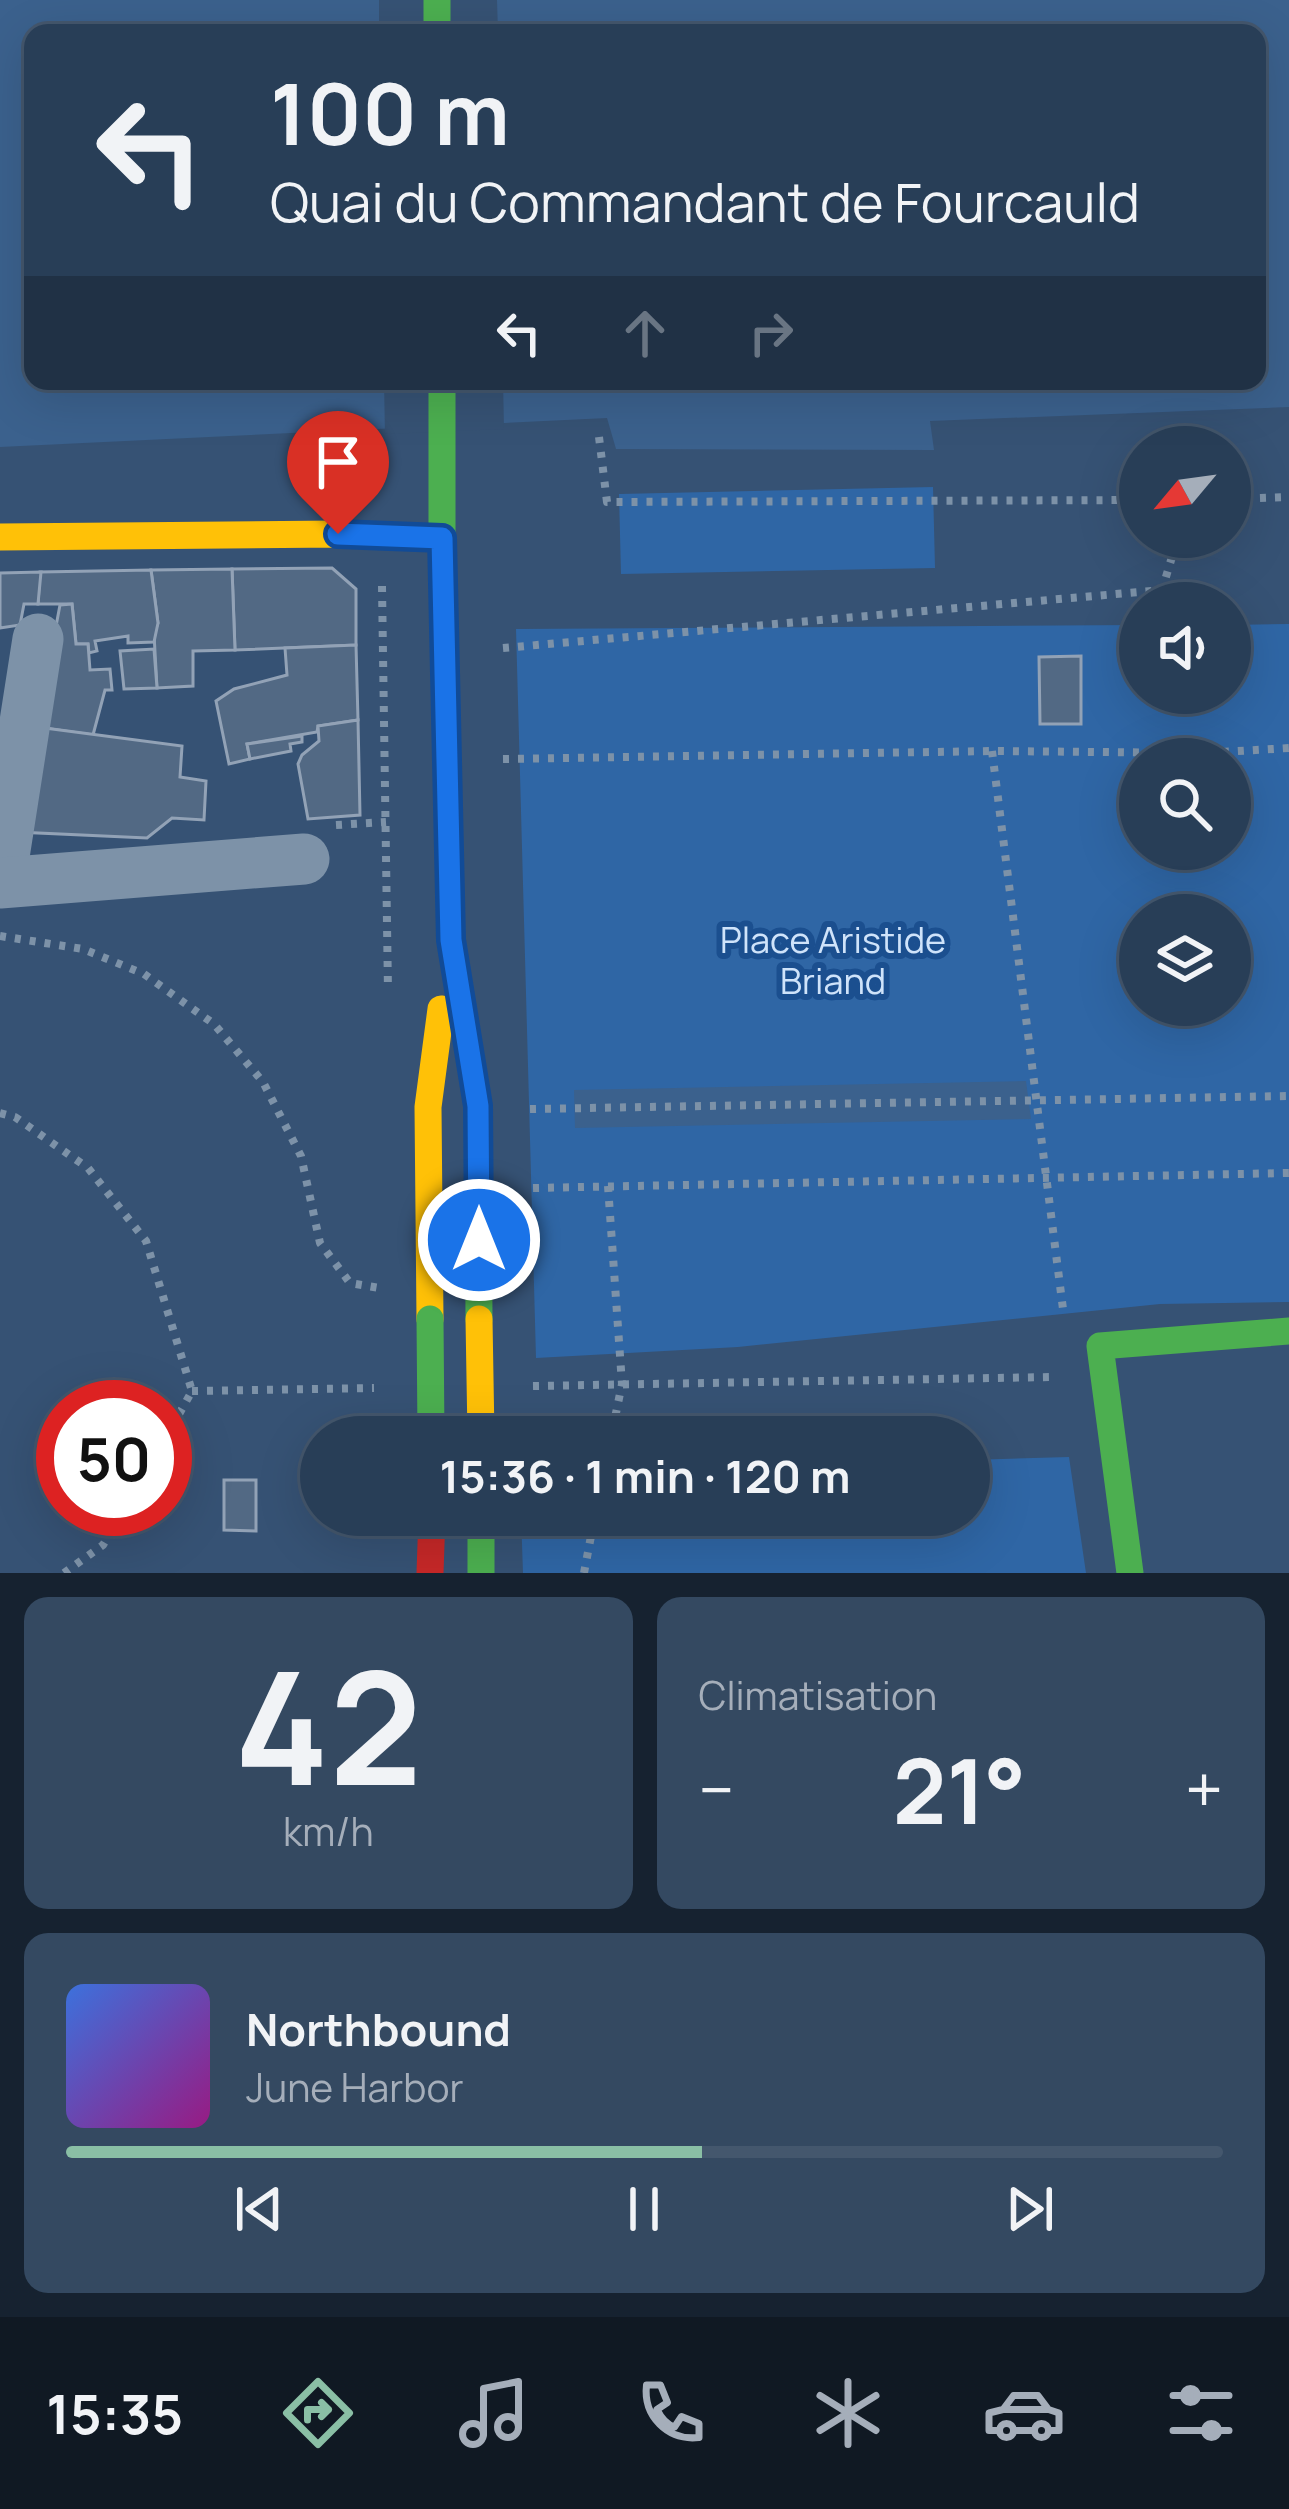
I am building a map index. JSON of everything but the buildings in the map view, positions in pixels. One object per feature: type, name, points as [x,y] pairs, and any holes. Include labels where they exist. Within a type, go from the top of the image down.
[{"type":"main road","points":[[442,390],[451,940],[478,1106],[481,1416]]},
{"type":"main road","points":[[0,537],[338,534],[442,538]]},
{"type":"main road","points":[[431,1416],[428,1107],[451,940]]},
{"type":"main road","points":[[1130,1573],[1100,1346],[1289,1330]]},
{"type":"main road","points":[[430,1573],[431,1536]]},
{"type":"main road","points":[[481,1536],[481,1573]]},
{"type":"street","points":[[38,639],[0,882],[304,859]]},
{"type":"path","points":[[599,437],[607,502],[1119,500]]},
{"type":"path","points":[[1251,498],[1289,497]]},
{"type":"path","points":[[386,537],[382,590],[387,896]]},
{"type":"path","points":[[503,648],[1162,590],[1172,558]]},
{"type":"path","points":[[503,759],[992,751],[1205,753],[1289,748]]},
{"type":"path","points":[[992,751],[1063,1311]]},
{"type":"path","points":[[360,822],[386,822]]},
{"type":"path","points":[[0,936],[83,949],[144,974],[214,1024],[263,1082],[301,1156],[320,1243],[350,1283],[392,1291]]},
{"type":"path","points":[[528,1109],[1289,1096]]},
{"type":"path","points":[[0,1113],[15,1118],[88,1168],[146,1241],[189,1380]]},
{"type":"path","points":[[528,1188],[1289,1172]]},
{"type":"path","points":[[608,1186],[622,1384],[615,1416]]},
{"type":"path","points":[[526,1386],[1070,1377]]},
{"type":"path","points":[[192,1391],[383,1388]]},
{"type":"path","points":[[64,1573],[108,1536]]},
{"type":"path","points":[[584,1573],[591,1536]]},
{"type":"green space","points":[[933,487],[935,568],[621,574],[619,494]]},
{"type":"green space","name":"Place Aristide Briand","points":[[1289,624],[1289,1302],[1160,1304],[738,1347],[536,1358],[516,629],[1119,625],[1119,714],[1251,714],[1251,625]]},
{"type":"green space","points":[[1069,1457],[1086,1573],[523,1573],[522,1536],[990,1536],[990,1459]]},
{"type":"shaded area","points":[[0,0],[1289,0],[1289,407],[930,421],[934,450],[616,449],[607,418],[0,447]]},
{"type":"shaded area","points":[[1026,1081],[1031,1119],[575,1128],[574,1090]]},
{"type":"pier","points":[[379,0],[497,0],[498,24],[379,24]]},
{"type":"pier","points":[[384,390],[503,390],[504,429],[385,434]]},
{"type":"traffic: fast","points":[[437,0],[437,24]]},
{"type":"traffic: fast","points":[[442,390],[451,940],[478,1106],[479,1319]]},
{"type":"traffic: fast","points":[[430,1319],[431,1416]]},
{"type":"traffic: fast","points":[[1130,1573],[1100,1346],[1289,1331]]},
{"type":"traffic: fast","points":[[481,1536],[481,1573]]},
{"type":"traffic: slow","points":[[0,537],[338,534],[442,538]]},
{"type":"traffic: slow","points":[[430,1319],[428,1107],[441,1009]]},
{"type":"traffic: slow","points":[[479,1319],[481,1416]]},
{"type":"traffic: jam","points":[[430,1573],[431,1536]]},
{"type":"route","points":[[338,534],[442,538],[451,940],[478,1106],[479,1240]]}]
